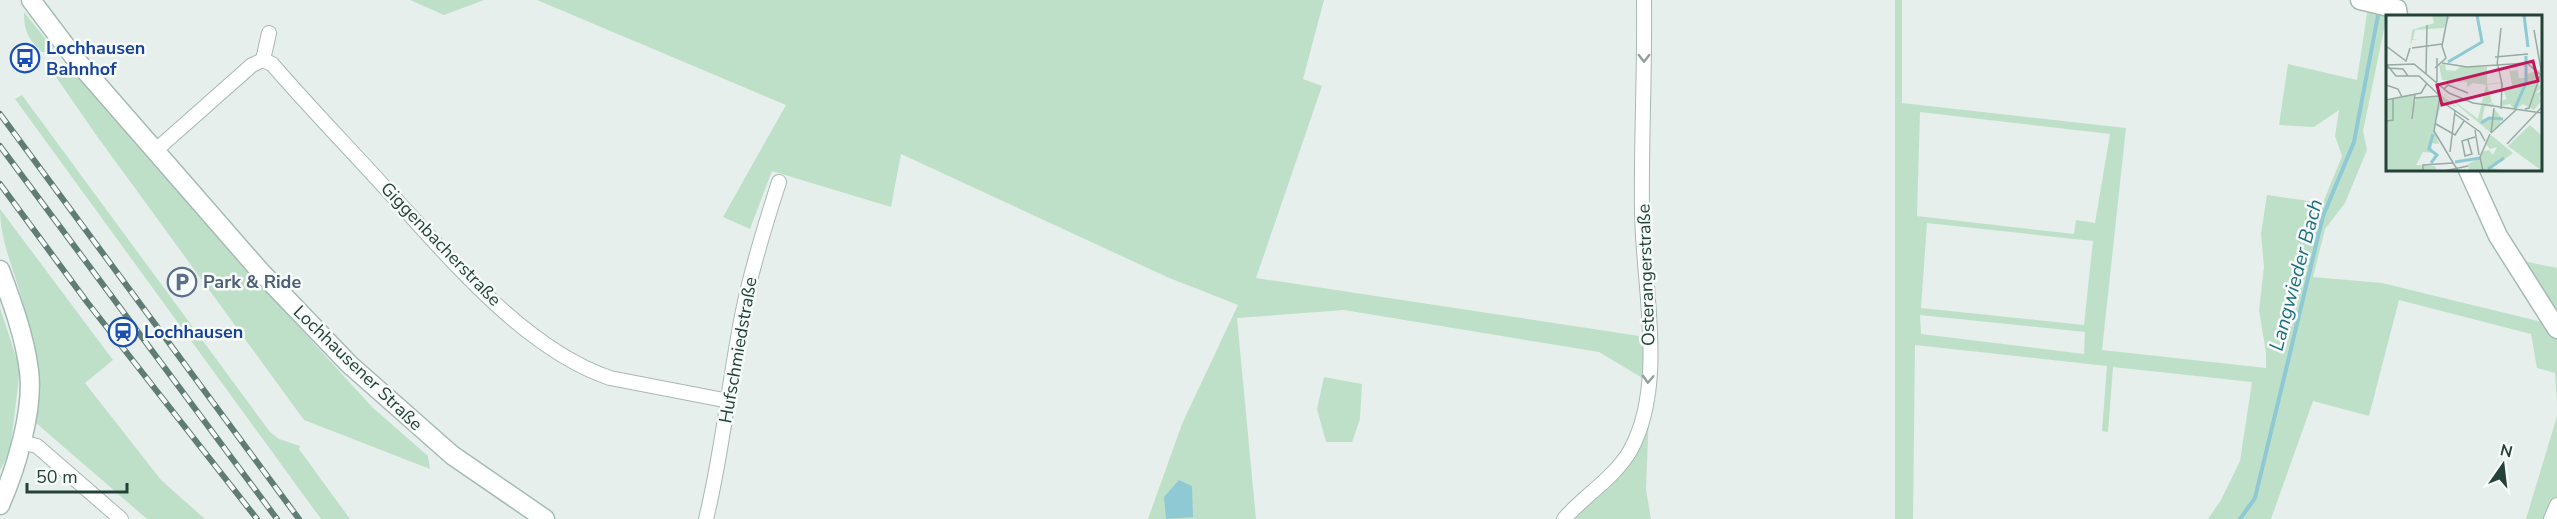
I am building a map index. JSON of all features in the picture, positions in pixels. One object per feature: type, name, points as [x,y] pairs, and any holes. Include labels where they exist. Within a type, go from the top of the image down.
[{"type":"main road","name":"Lochhausener Straße","points":[[31,0],[77,61],[260,271],[356,371],[452,455],[545,519]]},
{"type":"main road","points":[[2362,0],[2396,8]]},
{"type":"main road","points":[[2468,171],[2498,236],[2557,329]]},
{"type":"main road","points":[[0,270],[19,324],[30,372],[21,442],[11,481],[0,505]]},
{"type":"street","name":"Osterangerstraße","points":[[1564,519],[1615,471],[1630,450],[1642,419],[1648,386],[1650,338],[1642,213],[1644,0]]},
{"type":"street","points":[[156,150],[252,65],[263,60],[269,33]]},
{"type":"street","name":"Giggenbacherstraße","points":[[263,60],[272,64],[471,280],[559,354],[610,378],[729,400]]},
{"type":"street","name":"Hufschmiedstraße","points":[[706,519],[743,312],[756,255],[779,182]]},
{"type":"street","points":[[21,442],[37,446],[121,519]]},
{"type":"street","points":[[2551,519],[2557,505]]},
{"type":"green space","points":[[410,0],[484,0],[444,15]]},
{"type":"green space","points":[[537,0],[1324,0],[1303,79],[1322,86],[1256,278],[1646,337],[1649,410],[1646,490],[1651,519],[1555,519],[1620,455],[1636,422],[1644,379],[1599,352],[1344,310],[1237,318],[1256,519],[1148,519],[1182,424],[1238,305],[1167,277],[901,154],[891,207],[772,171],[750,229],[723,217],[786,105]]},
{"type":"green space","points":[[1895,0],[1902,0],[1902,103],[2126,128],[2102,350],[2266,368],[2259,310],[2264,267],[2261,234],[2267,195],[2323,203],[2342,156],[2335,136],[2339,110],[2314,127],[2279,125],[2288,64],[2357,80],[2369,0],[2390,0],[2363,131],[2367,150],[2345,203],[2325,229],[2313,277],[2382,283],[2546,323],[2504,257],[2557,268],[2557,404],[2555,373],[2537,368],[2531,334],[2399,300],[2369,416],[2313,401],[2271,519],[2208,519],[2221,500],[2240,461],[2252,382],[2113,367],[2108,432],[2102,431],[2107,366],[1915,345],[1913,519],[1895,519]],"holes":[[[1920,112],[2110,134],[2095,223],[2076,220],[2074,234],[1917,216]],[[1927,223],[2093,241],[2084,325],[1921,308]],[[1920,315],[2085,332],[2084,354],[1921,334]]]},
{"type":"green space","points":[[24,12],[56,52],[42,52],[33,43],[26,30]]},
{"type":"green space","points":[[66,69],[72,70],[258,282],[372,407],[428,456],[430,469],[304,420],[56,77]]},
{"type":"green space","points":[[22,95],[270,432],[279,439],[300,446],[299,449],[350,519],[321,519],[15,99]]},
{"type":"green space","points":[[0,209],[113,360],[85,383],[161,480],[205,519],[147,519],[35,422],[30,332],[2,233]]},
{"type":"green space","points":[[0,308],[20,369],[10,451],[0,470]]},
{"type":"green space","points":[[1324,377],[1362,384],[1360,419],[1352,442],[1326,442],[1317,409]]},
{"type":"green space","points":[[2557,416],[2557,519],[2526,519]]},
{"type":"water","points":[[1179,480],[1192,486],[1193,517],[1166,519],[1164,497]]},
{"type":"waterway","name":"Langwieder Bach","points":[[2240,519],[2255,498],[2323,216],[2354,142],[2379,10]]},
{"type":"railway","points":[[0,114],[299,519]]},
{"type":"railway","points":[[0,146],[277,519]]},
{"type":"railway","points":[[0,184],[87,302],[257,519]]},
{"type":"place","name":"Lochhausen Bahnhof","points":[[25,58]]},
{"type":"place","name":"Park & Ride","points":[[182,282]]},
{"type":"place","name":"Lochhausen","points":[[123,332]]}]
